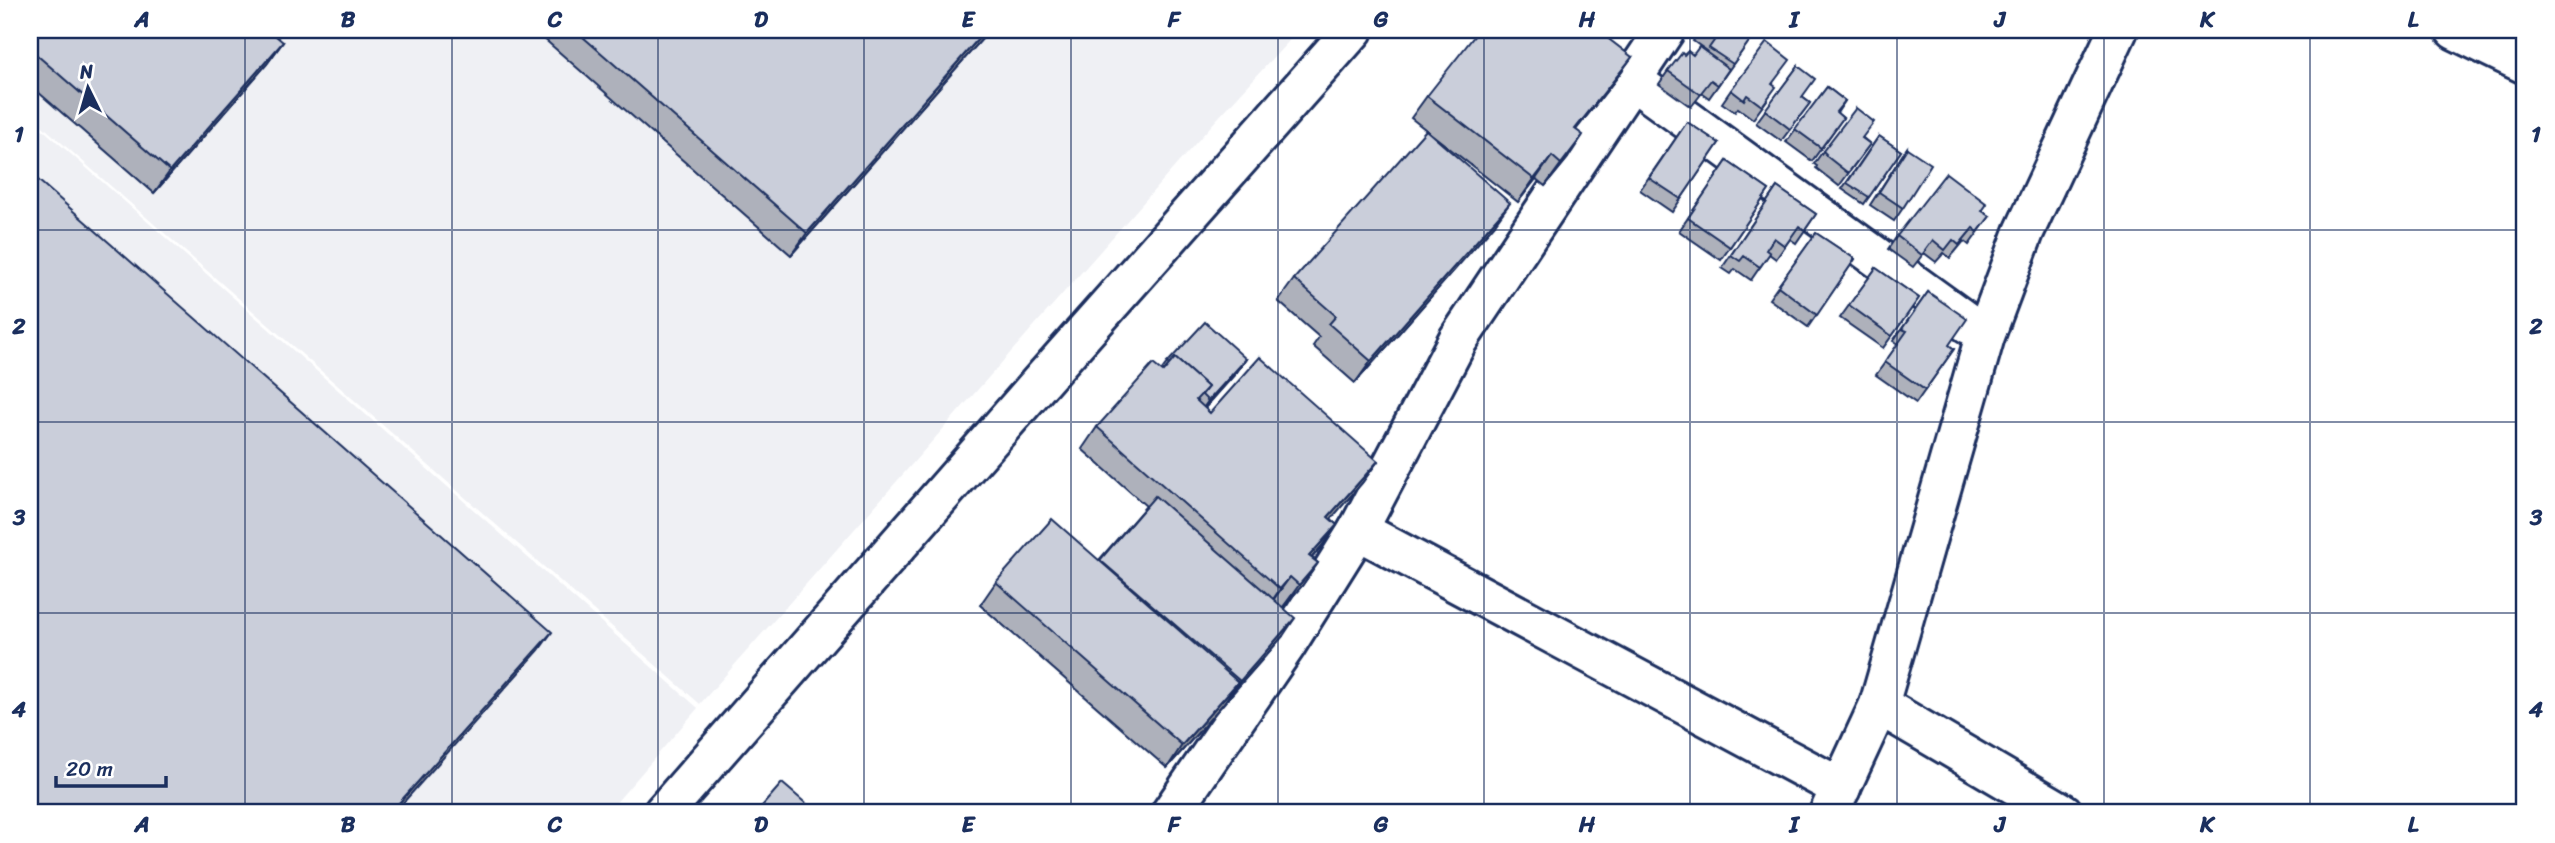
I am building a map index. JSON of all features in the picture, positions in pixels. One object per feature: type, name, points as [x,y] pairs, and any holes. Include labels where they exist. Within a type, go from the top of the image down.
[{"type":"street","points":[[663,813],[1353,30]]},
{"type":"street","points":[[1171,813],[1286,645],[1358,530],[1458,340],[1665,30]]},
{"type":"street","points":[[1358,530],[1835,800],[1880,705],[1984,336],[2024,232],[2118,30]]},
{"type":"street","points":[[2455,30],[2525,64]]},
{"type":"street","points":[[1632,80],[1984,336]]},
{"type":"street","points":[[1880,705],[2063,813]]},
{"type":"shaded area","points":[[30,30],[1299,30],[1217,119],[700,704],[30,115]]},
{"type":"shaded area","points":[[30,118],[698,708],[607,813],[30,813]]},
{"type":"building","points":[[30,30],[269,30],[283,42],[170,171],[30,49]]},
{"type":"building","points":[[575,30],[986,30],[807,233]]},
{"type":"building","points":[[1479,30],[1597,30],[1632,57],[1575,129],[1583,135],[1561,164],[1552,156],[1534,179],[1427,96]]},
{"type":"building","points":[[1705,30],[1750,30],[1755,33],[1733,64],[1709,48],[1716,38]]},
{"type":"building","points":[[1767,42],[1790,60],[1772,84],[1776,87],[1762,106],[1747,95],[1744,100],[1731,90]]},
{"type":"building","points":[[1699,47],[1729,69],[1718,85],[1711,80],[1700,94],[1668,71],[1682,53],[1684,55],[1688,51],[1693,55]]},
{"type":"building","points":[[1798,66],[1815,79],[1802,97],[1810,103],[1790,129],[1765,110]]},
{"type":"building","points":[[1827,87],[1845,101],[1836,112],[1843,118],[1821,148],[1795,129]]},
{"type":"building","points":[[1856,108],[1874,122],[1862,138],[1870,144],[1848,173],[1823,151]]},
{"type":"building","points":[[1687,122],[1719,143],[1681,199],[1649,178]]},
{"type":"building","points":[[1426,130],[1510,203],[1371,361],[1329,324],[1336,316],[1294,279]]},
{"type":"building","points":[[1879,136],[1901,151],[1869,197],[1847,183]]},
{"type":"building","points":[[1907,148],[1931,164],[1903,208],[1879,192]]},
{"type":"building","points":[[1727,161],[1769,190],[1730,247],[1688,218]]},
{"type":"building","points":[[30,173],[552,632],[390,813],[30,813]]},
{"type":"building","points":[[1946,173],[1987,204],[1982,211],[1990,216],[1978,232],[1973,228],[1959,245],[1953,240],[1945,250],[1933,240],[1922,255],[1897,236]]},
{"type":"building","points":[[1777,187],[1816,214],[1805,230],[1799,226],[1785,246],[1774,238],[1766,250],[1770,253],[1760,267],[1744,256],[1740,261],[1731,255]]},
{"type":"building","points":[[1816,233],[1855,259],[1817,315],[1778,286]]},
{"type":"building","points":[[1876,268],[1919,298],[1892,336],[1849,305]]},
{"type":"building","points":[[1928,292],[1967,319],[1949,345],[1954,349],[1925,390],[1885,362],[1907,331],[1902,329]]},
{"type":"building","points":[[1205,322],[1246,359],[1208,401],[1202,395],[1208,387],[1175,358],[1169,365],[1167,363]]},
{"type":"building","points":[[1260,357],[1378,461],[1328,517],[1337,525],[1309,556],[1318,563],[1299,585],[1290,577],[1280,589],[1097,427],[1153,364],[1163,372],[1175,358],[1208,387],[1196,400],[1210,413]]},
{"type":"building","points":[[1155,496],[1295,618],[1240,681],[1100,560]]},
{"type":"building","points":[[1052,519],[1238,682],[1182,745],[996,582]]},
{"type":"building","points":[[782,783],[817,813],[756,813]]}]
